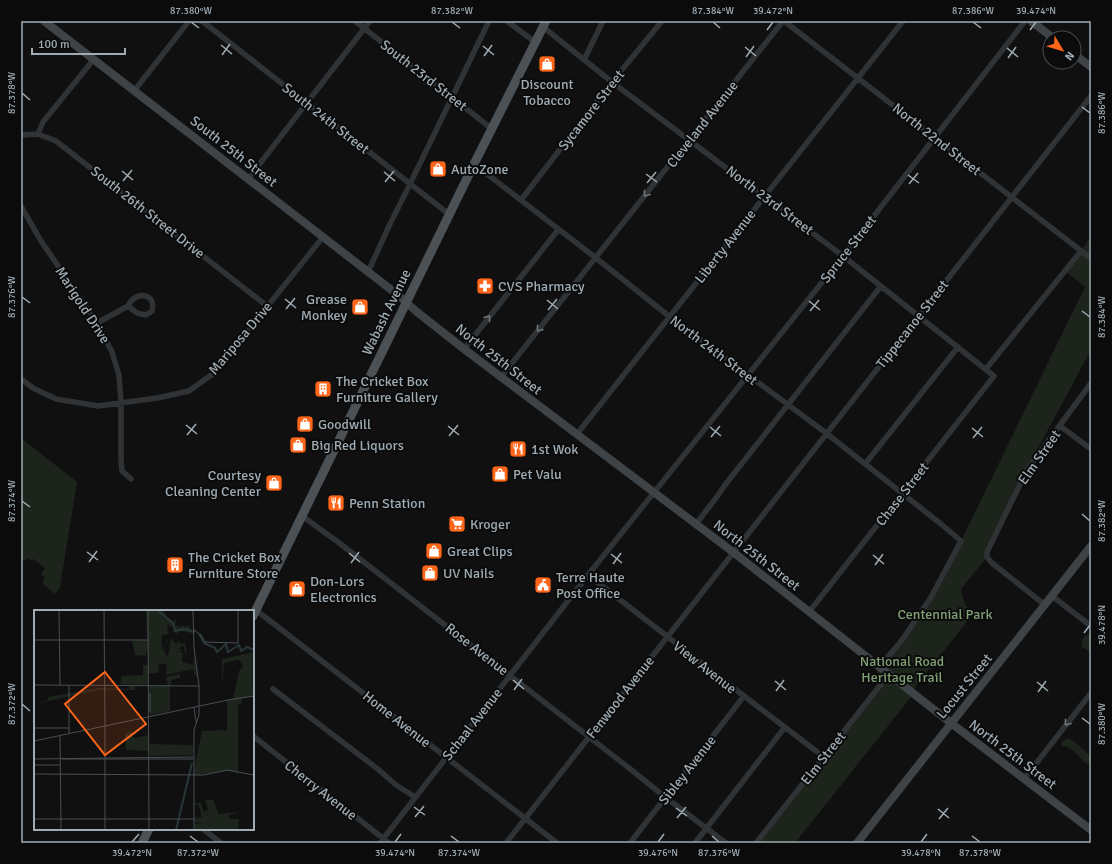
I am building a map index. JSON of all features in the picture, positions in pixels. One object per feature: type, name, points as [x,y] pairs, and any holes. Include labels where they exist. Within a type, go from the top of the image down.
[{"type":"main road","name":"Wabash Avenue","points":[[254,613],[544,24]]},
{"type":"main road","points":[[142,843],[148,830]]},
{"type":"street","name":"South 25th Street","points":[[44,21],[407,302]]},
{"type":"street","points":[[134,91],[189,21]]},
{"type":"street","name":"South 24th Street","points":[[202,21],[450,215]]},
{"type":"street","name":"South 23rd Street","points":[[355,21],[492,129]]},
{"type":"street","points":[[248,179],[370,21]]},
{"type":"street","points":[[368,272],[489,21]]},
{"type":"street","points":[[507,21],[535,42]]},
{"type":"street","points":[[584,60],[603,21]]},
{"type":"street","name":"Sycamore Street","points":[[521,200],[612,82],[662,21]]},
{"type":"street","name":"North 22nd Street","points":[[784,21],[1089,257]]},
{"type":"street","name":"Cleveland Avenue","points":[[501,377],[784,21]]},
{"type":"street","name":"Liberty Avenue","points":[[577,434],[903,21]]},
{"type":"street","name":"Spruce Street","points":[[653,492],[843,256],[1025,21]]},
{"type":"street","points":[[1031,21],[1043,30]]},
{"type":"street","name":"North 23rd Street","points":[[544,24],[584,60],[612,82],[919,314],[994,376]]},
{"type":"street","points":[[38,134],[43,122],[94,59]]},
{"type":"street","points":[[1082,60],[1091,67]]},
{"type":"street","name":"Tippecanoe Street","points":[[733,552],[1091,96]]},
{"type":"street","name":"South 26th Street Drive","points":[[21,135],[38,134],[56,141],[267,306]]},
{"type":"street","name":"North 24th Street","points":[[474,164],[670,317],[826,433],[961,541],[930,598],[902,640],[880,667]]},
{"type":"street","name":"Marigold Drive","points":[[21,206],[41,241],[97,323],[112,352],[119,375],[122,471],[131,479]]},
{"type":"street","points":[[464,349],[558,230]]},
{"type":"street","name":"Mariposa Drive","points":[[21,379],[33,388],[56,399],[98,406],[158,398],[189,391],[214,373],[323,237]]},
{"type":"street","points":[[986,369],[1081,251]]},
{"type":"street","points":[[696,524],[881,286]]},
{"type":"street","points":[[97,323],[128,306],[132,299],[139,295],[151,299],[153,305],[152,311],[143,315],[137,313],[128,306]]},
{"type":"street","name":"North 25th Street","points":[[407,302],[417,312],[464,349],[733,552],[951,723],[1091,830]]},
{"type":"street","points":[[865,464],[958,347]]},
{"type":"street","name":"Chase Street","points":[[809,612],[994,376]]},
{"type":"street","name":"Elm Street","points":[[1046,605],[996,566],[987,557],[987,552],[1027,470],[1091,383]]},
{"type":"street","points":[[1060,426],[1091,449]]},
{"type":"street","name":"Schaal Avenue","points":[[382,841],[653,492]]},
{"type":"street","name":"Rose Avenue","points":[[302,516],[338,542],[726,843]]},
{"type":"street","name":"Locust Street","points":[[858,843],[1091,546]]},
{"type":"street","name":"Fenwood Avenue","points":[[506,843],[733,552]]},
{"type":"street","name":"View Avenue","points":[[588,574],[667,637],[824,757]]},
{"type":"street","points":[[1052,596],[1091,626]]},
{"type":"street","name":"Home Avenue","points":[[254,613],[557,843]]},
{"type":"street","name":"Elm Street","points":[[756,843],[889,674]]},
{"type":"street","points":[[273,689],[379,770],[396,785],[415,797]]},
{"type":"street","points":[[1024,779],[1091,693]]},
{"type":"street","name":"Sibley Avenue","points":[[630,843],[744,696]]},
{"type":"street","points":[[695,843],[785,728]]},
{"type":"street","name":"Cherry Avenue","points":[[254,737],[382,841],[389,843]]},
{"type":"street","points":[[204,830],[221,843]]},
{"type":"green space","name":"National Road Heritage Trail","points":[[1091,236],[1091,350],[1021,480],[987,557],[961,589],[966,606],[973,614],[916,686],[911,697],[795,843],[756,843],[857,714],[881,679],[877,673],[877,666],[883,656],[902,640],[930,599],[961,541],[1085,287],[1065,271]]},
{"type":"green space","points":[[21,438],[77,482],[60,587],[55,594],[42,583],[45,578],[41,574],[45,568],[33,559],[31,560],[28,558],[26,561],[21,559]]},
{"type":"green space","points":[[1090,633],[1091,648],[1089,651],[1082,647],[1082,640]]},
{"type":"green space","points":[[1067,738],[1072,740],[1091,756],[1091,762],[1087,764],[1072,750],[1065,746],[1061,746],[1062,742]]},
{"type":"place","name":"Discount Tobacco","points":[[547,64]]},
{"type":"place","name":"AutoZone","points":[[438,169]]},
{"type":"place","name":"CVS Pharmacy","points":[[485,286]]},
{"type":"place","name":"Grease Monkey","points":[[360,307]]},
{"type":"place","name":"The Cricket Box Furniture Gallery","points":[[323,389]]},
{"type":"place","name":"Goodwill","points":[[305,424]]},
{"type":"place","name":"Big Red Liquors","points":[[298,445]]},
{"type":"place","name":"1st Wok","points":[[518,449]]},
{"type":"place","name":"Pet Valu","points":[[500,474]]},
{"type":"place","name":"Courtesy Cleaning Center","points":[[274,483]]},
{"type":"place","name":"Penn Station","points":[[336,503]]},
{"type":"place","name":"Kroger","points":[[457,524]]},
{"type":"place","name":"Great Clips","points":[[434,551]]},
{"type":"place","name":"The Cricket Box Furniture Store","points":[[175,565]]},
{"type":"place","name":"UV Nails","points":[[430,573]]},
{"type":"place","name":"Terre Haute Post Office","points":[[543,585]]},
{"type":"place","name":"Don-Lors Electronics","points":[[297,589]]},
{"type":"park label","name":"Centennial Park","points":[[945,614]]}]
